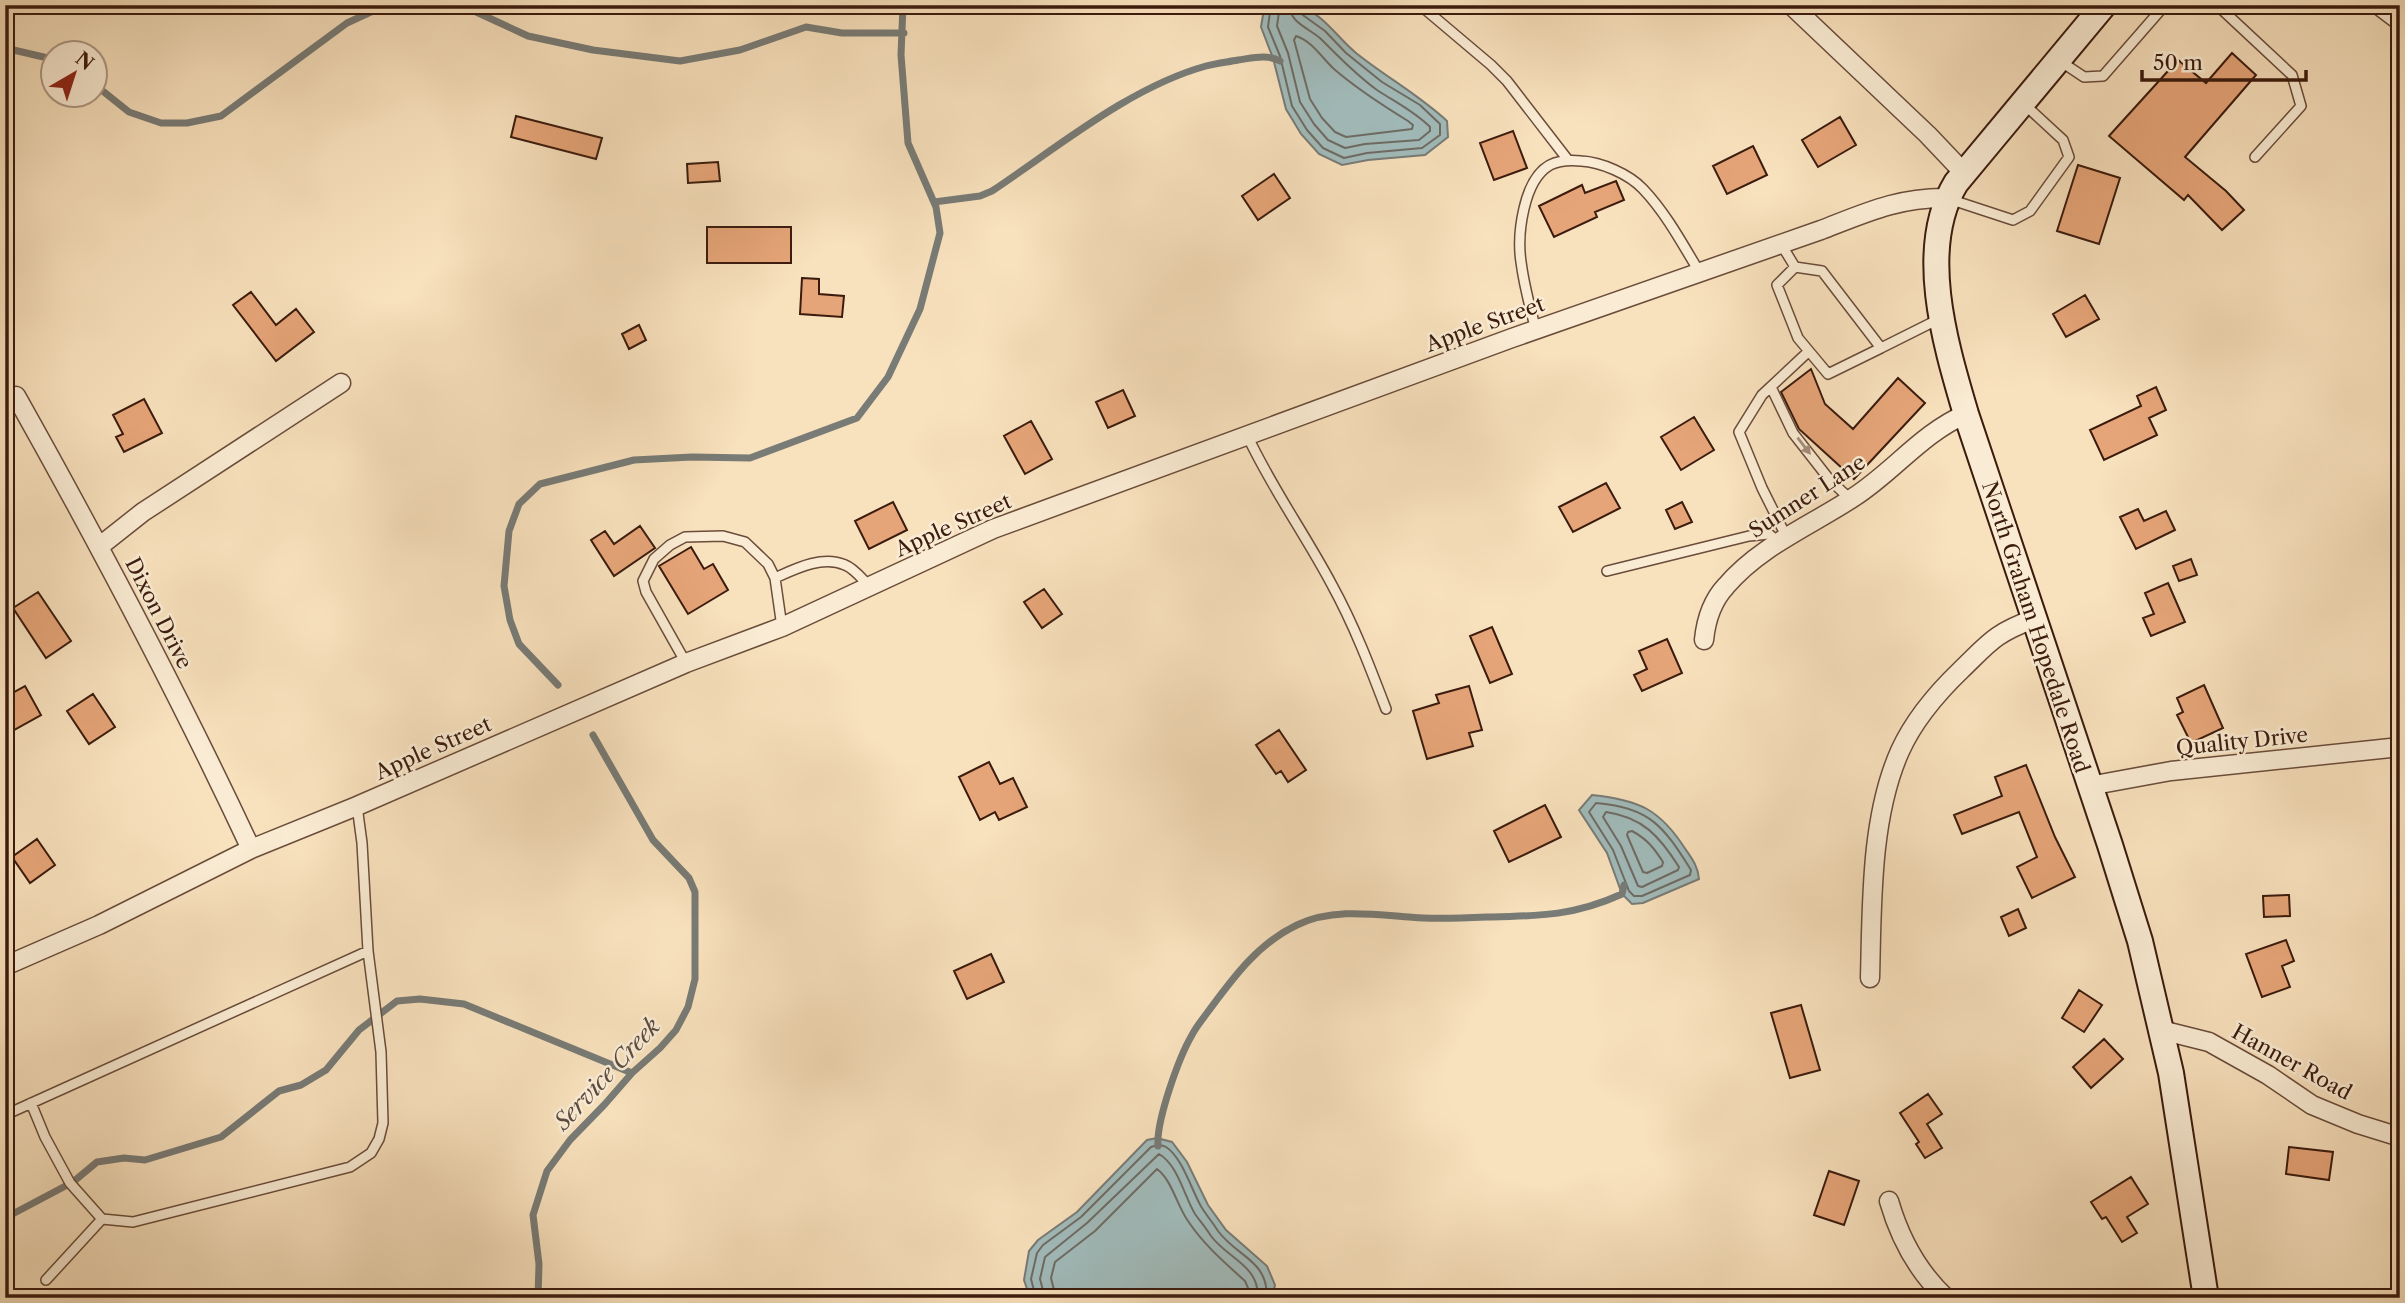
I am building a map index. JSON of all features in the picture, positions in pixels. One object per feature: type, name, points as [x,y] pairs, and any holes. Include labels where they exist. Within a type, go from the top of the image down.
[{"type":"street","points":[[1791,5],[1928,135],[1964,173]]},
{"type":"street","name":"North Graham Hopedale Road","points":[[2104,5],[1964,173],[1947,198],[1937,264],[1941,318],[1966,414],[2140,941],[2161,1030],[2186,1163],[2206,1298]]},
{"type":"street","name":"Apple Street","points":[[5,966],[99,925],[251,849],[357,806],[686,663],[782,627],[993,529],[1536,330],[1890,204],[1913,199],[1947,198]]},
{"type":"street","name":"Dixon Drive","points":[[251,849],[218,778],[100,546],[143,512],[341,383]]},
{"type":"street","points":[[16,396],[100,546]]},
{"type":"street","name":"Sumner Lane","points":[[1704,640],[1705,626],[1712,605],[1724,587],[1752,559],[1850,499],[1946,423],[1966,414]]},
{"type":"street","points":[[1870,978],[1872,907],[1880,824],[1891,773],[1901,749],[1933,699],[1972,658],[2000,634],[2034,619]]},
{"type":"street","name":"Quality Drive","points":[[2090,786],[2171,771],[2400,747]]},
{"type":"street","name":"Hanner Road","points":[[2161,1030],[2209,1042],[2268,1075],[2312,1105],[2400,1138]]},
{"type":"street","points":[[1889,1201],[1908,1252],[1946,1298]]},
{"type":"lane","points":[[1420,5],[1507,81],[1568,159]]},
{"type":"lane","points":[[2217,5],[2292,75],[2301,106],[2255,157]]},
{"type":"lane","points":[[2371,5],[2400,27]]},
{"type":"lane","points":[[2059,60],[2084,77],[2104,76],[2163,6]]},
{"type":"lane","points":[[1947,198],[2013,220],[2030,211],[2069,157],[2063,140],[2023,103]]},
{"type":"lane","points":[[1536,330],[1520,260],[1521,227],[1528,192],[1536,178],[1552,164],[1568,159],[1591,162],[1619,173],[1642,188],[1700,273]]},
{"type":"lane","points":[[1781,244],[1795,267]]},
{"type":"lane","points":[[1795,267],[1822,271],[1881,348]]},
{"type":"lane","points":[[1795,267],[1777,285],[1798,338],[1828,374],[1941,318]]},
{"type":"lane","points":[[1783,541],[1739,432],[1762,395],[1809,351]]},
{"type":"lane","points":[[1771,387],[1793,433],[1829,479],[1850,499]]},
{"type":"lane","points":[[1247,435],[1263,471],[1332,584],[1360,642],[1386,709]]},
{"type":"lane","points":[[1607,571],[1749,536],[1769,534],[1783,541]]},
{"type":"lane","points":[[686,663],[646,592],[643,581],[654,559],[670,545],[685,537],[723,536],[745,542],[768,565],[775,578],[782,627]]},
{"type":"lane","points":[[775,578],[804,565],[837,563],[846,565],[870,587]]},
{"type":"lane","points":[[31,1102],[44,1137],[70,1183],[102,1219],[133,1222],[285,1185],[350,1167],[370,1153],[379,1139],[383,1123],[381,1052],[368,951],[362,843],[357,806]]},
{"type":"lane","points":[[5,1115],[368,951]]},
{"type":"lane","points":[[46,1280],[102,1219]]},
{"type":"water","points":[[1271,5],[1300,6],[1318,16],[1356,53],[1447,121],[1448,137],[1425,155],[1342,165],[1319,154],[1301,134],[1286,109],[1273,58],[1261,27],[1264,9]]},
{"type":"water","points":[[1592,795],[1636,804],[1657,816],[1691,857],[1699,879],[1643,903],[1632,904],[1622,894],[1607,853],[1579,810]]},
{"type":"water","points":[[1157,1138],[1172,1142],[1187,1162],[1208,1205],[1226,1230],[1267,1266],[1275,1285],[1272,1298],[1030,1298],[1024,1280],[1029,1251],[1038,1240],[1077,1212],[1147,1140]]},
{"type":"building","points":[[2232,53],[2256,75],[2185,157],[2226,191],[2244,210],[2222,230],[2188,195],[2184,200],[2109,136],[2178,60],[2206,83]]},
{"type":"building","points":[[516,116],[602,138],[596,159],[511,137]]},
{"type":"building","points":[[1840,117],[1856,145],[1818,167],[1802,140]]},
{"type":"building","points":[[1513,131],[1527,168],[1494,180],[1480,143]]},
{"type":"building","points":[[1753,146],[1767,175],[1727,194],[1713,166]]},
{"type":"building","points":[[718,162],[720,181],[688,183],[687,164]]},
{"type":"building","points":[[2078,165],[2120,178],[2099,244],[2057,231]]},
{"type":"building","points":[[1274,174],[1290,198],[1258,220],[1242,196]]},
{"type":"building","points":[[1616,181],[1624,200],[1595,212],[1597,217],[1554,237],[1539,206],[1582,185],[1585,193]]},
{"type":"building","points":[[707,227],[791,227],[791,263],[707,263]]},
{"type":"building","points":[[802,278],[819,279],[819,294],[844,296],[842,317],[800,314]]},
{"type":"building","points":[[251,292],[276,325],[296,309],[314,332],[276,361],[233,305]]},
{"type":"building","points":[[2085,295],[2099,319],[2066,337],[2053,314]]},
{"type":"building","points":[[639,325],[646,340],[629,349],[622,334]]},
{"type":"building","points":[[1811,369],[1825,404],[1853,429],[1898,378],[1925,403],[1854,479],[1799,429],[1781,392]]},
{"type":"building","points":[[2156,387],[2166,410],[2149,418],[2157,435],[2104,460],[2090,430],[2141,406],[2137,396]]},
{"type":"building","points":[[1123,390],[1135,416],[1108,428],[1096,402]]},
{"type":"building","points":[[144,399],[162,433],[124,452],[116,437],[123,434],[113,415]]},
{"type":"building","points":[[1694,417],[1714,450],[1681,470],[1661,437]]},
{"type":"building","points":[[1031,421],[1052,459],[1025,474],[1004,436]]},
{"type":"building","points":[[1606,483],[1620,508],[1573,532],[1559,507]]},
{"type":"building","points":[[893,502],[907,530],[869,549],[855,521]]},
{"type":"building","points":[[1682,502],[1692,522],[1675,529],[1666,510]]},
{"type":"building","points":[[2138,509],[2144,521],[2166,511],[2175,530],[2136,549],[2120,517]]},
{"type":"building","points":[[640,526],[655,548],[614,576],[591,540],[605,531],[614,544]]},
{"type":"building","points":[[691,547],[704,569],[713,564],[728,590],[688,614],[659,566]]},
{"type":"building","points":[[2191,559],[2197,575],[2179,581],[2173,566]]},
{"type":"building","points":[[2168,583],[2185,622],[2151,636],[2143,618],[2154,614],[2145,593]]},
{"type":"building","points":[[1044,589],[1062,614],[1042,628],[1024,602]]},
{"type":"building","points":[[38,592],[71,641],[46,658],[13,608]]},
{"type":"building","points":[[1492,627],[1512,674],[1490,683],[1470,636]]},
{"type":"building","points":[[1667,639],[1682,673],[1642,691],[1634,675],[1647,669],[1639,651]]},
{"type":"building","points":[[2204,685],[2223,728],[2191,743],[2177,715],[2183,712],[2177,698]]},
{"type":"building","points":[[25,686],[41,715],[5,735],[5,697]]},
{"type":"building","points":[[1469,686],[1482,730],[1469,733],[1473,746],[1427,759],[1413,711],[1439,703],[1436,695]]},
{"type":"building","points":[[93,694],[115,727],[89,744],[67,711]]},
{"type":"building","points":[[1279,730],[1306,770],[1288,782],[1281,771],[1276,774],[1256,745]]},
{"type":"building","points":[[989,762],[1000,784],[1013,778],[1027,807],[999,820],[995,812],[980,820],[959,777]]},
{"type":"building","points":[[2026,765],[2055,837],[2075,877],[2032,898],[2017,867],[2037,857],[2019,812],[1962,834],[1954,815],[2002,796],[1995,777]]},
{"type":"building","points":[[1545,805],[1561,837],[1509,862],[1494,831]]},
{"type":"building","points":[[37,839],[55,865],[30,883],[12,857]]},
{"type":"building","points":[[2289,895],[2290,916],[2264,917],[2263,896]]},
{"type":"building","points":[[2018,909],[2026,928],[2009,936],[2001,917]]},
{"type":"building","points":[[2286,940],[2294,961],[2282,966],[2290,987],[2262,997],[2246,954]]},
{"type":"building","points":[[991,954],[1004,982],[967,999],[954,971]]},
{"type":"building","points":[[2079,990],[2102,1005],[2084,1032],[2062,1018]]},
{"type":"building","points":[[1801,1005],[1820,1070],[1790,1078],[1771,1013]]},
{"type":"building","points":[[2104,1039],[2123,1059],[2091,1088],[2073,1067]]},
{"type":"building","points":[[1928,1094],[1942,1114],[1927,1124],[1942,1148],[1925,1158],[1916,1144],[1919,1142],[1900,1113]]},
{"type":"building","points":[[2289,1147],[2333,1152],[2329,1180],[2286,1174]]},
{"type":"building","points":[[1829,1171],[1859,1181],[1844,1225],[1814,1215]]},
{"type":"building","points":[[2131,1177],[2148,1204],[2127,1217],[2137,1233],[2122,1242],[2106,1217],[2102,1219],[2091,1202]]},
{"type":"waterway","points":[[108,95],[129,112],[161,123],[187,123],[221,116],[347,23],[386,5]]},
{"type":"waterway","points":[[461,5],[528,36],[593,50],[680,61],[740,50],[806,27],[842,33],[904,33]]},
{"type":"waterway","name":"Service Creek","points":[[558,685],[519,644],[510,620],[504,586],[509,531],[519,504],[540,484],[634,460],[750,458],[857,418],[888,377],[920,309],[940,233],[936,207],[908,143],[901,55],[903,5]]},
{"type":"waterway","points":[[5,48],[38,56]]},
{"type":"waterway","points":[[934,202],[980,196],[992,191],[1122,103],[1178,76],[1210,65],[1249,58],[1265,57],[1280,61]]},
{"type":"waterway","name":"Service Creek","points":[[538,1298],[539,1264],[533,1215],[547,1171],[570,1140],[676,1030],[688,1007],[695,979],[695,892],[689,878],[653,840],[593,735]]},
{"type":"waterway","points":[[1158,1146],[1169,1089],[1194,1032],[1247,963],[1270,942],[1297,925],[1312,919],[1343,914],[1447,918],[1556,913],[1605,901],[1622,894],[1624,885]]},
{"type":"waterway","points":[[5,1218],[73,1182],[97,1162],[124,1158],[145,1160],[221,1137],[279,1091],[301,1085],[326,1070],[359,1030],[397,1001],[420,999],[464,1004],[632,1073]]},
{"type":"waterway","points":[[1022,1298],[1035,1292]]}]
